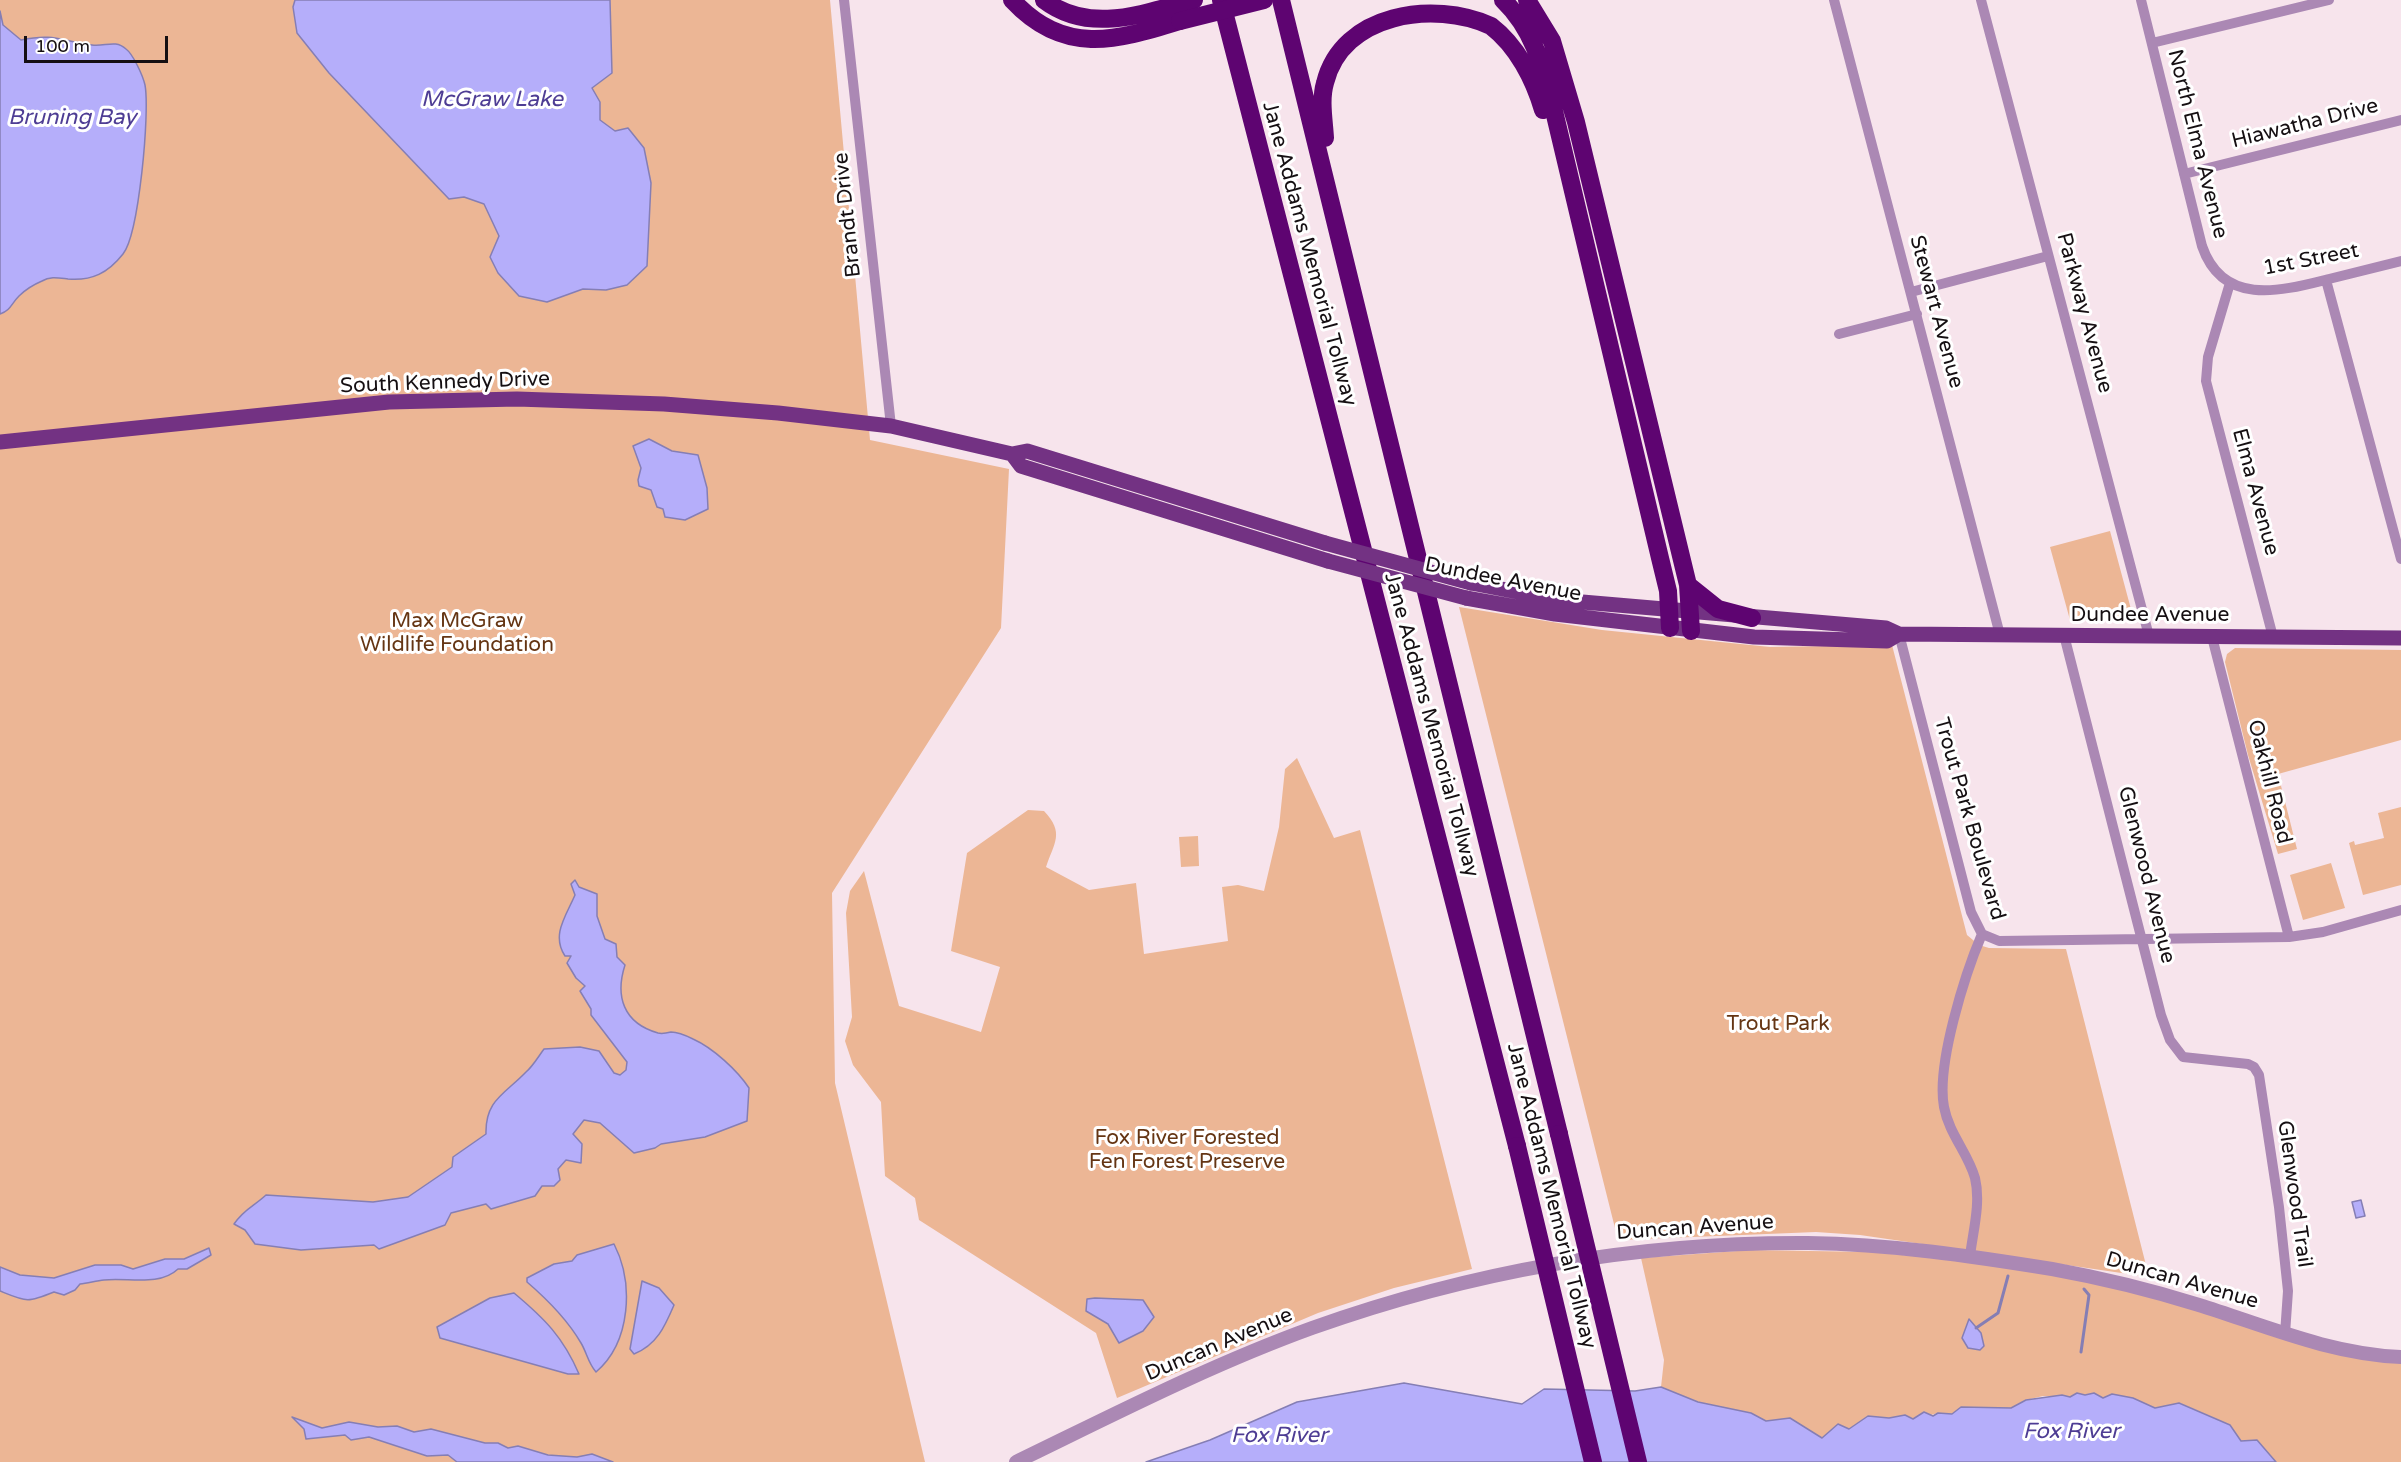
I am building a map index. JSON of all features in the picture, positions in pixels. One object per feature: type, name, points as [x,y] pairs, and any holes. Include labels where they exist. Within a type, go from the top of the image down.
[{"type":"highway","points":[[1012,0],[1040,25],[1062,34],[1087,40],[1117,39],[1178,13],[1194,0]]},
{"type":"highway","points":[[1044,0],[1072,15],[1097,20],[1178,13],[1264,0]]},
{"type":"highway","name":"Jane Addams Memorial Tollway","points":[[1219,0],[1516,1146],[1593,1462]]},
{"type":"highway","name":"Jane Addams Memorial Tollway","points":[[1281,0],[1334,208],[1638,1462]]},
{"type":"highway","points":[[1503,0],[1524,24],[1539,56],[1660,558],[1670,620]]},
{"type":"highway","points":[[1527,0],[1552,41],[1576,122],[1688,585],[1691,621]]},
{"type":"highway","points":[[1540,0],[1561,39],[1576,122]]},
{"type":"highway","points":[[1334,208],[1323,110],[1324,86],[1334,59],[1359,30],[1387,12],[1421,5],[1451,7],[1489,24],[1508,42],[1526,67],[1541,103],[1589,258]]},
{"type":"highway","points":[[1688,585],[1718,609],[1752,618]]},
{"type":"main road","name":"South Kennedy Drive","points":[[0,442],[390,402],[517,399],[664,404],[778,413],[891,426]]},
{"type":"main road","name":"Dundee Avenue","points":[[891,426],[1012,454],[1026,451],[1325,543],[1472,583],[1670,620]]},
{"type":"main road","name":"Dundee Avenue","points":[[1012,454],[1021,466],[1328,561],[1467,598],[1555,614],[1691,621],[1752,618],[1886,628],[1899,634],[2401,638]]},
{"type":"main road","name":"Dundee Avenue","points":[[1691,621],[1754,637],[1887,641],[1899,634]]},
{"type":"street","name":"Brandt Drive","points":[[844,0],[891,426]]},
{"type":"street","name":"Stewart Avenue","points":[[1834,0],[2000,635]]},
{"type":"street","name":"Parkway Avenue","points":[[1981,0],[2149,636]]},
{"type":"street","name":"North Elma Avenue","points":[[2141,0],[2204,253],[2215,269],[2230,283]]},
{"type":"street","points":[[2152,43],[2329,0]]},
{"type":"street","name":"Hiawatha Drive","points":[[2184,174],[2401,120]]},
{"type":"street","points":[[1911,292],[2048,256]]},
{"type":"street","name":"1st Street","points":[[2230,283],[2251,290],[2273,292],[2401,261]]},
{"type":"street","points":[[2326,280],[2401,560]]},
{"type":"street","name":"Elma Avenue","points":[[2230,283],[2205,374],[2273,636]]},
{"type":"street","points":[[1839,334],[1917,314]]},
{"type":"street","name":"Trout Park Boulevard","points":[[1899,634],[1971,912],[1982,934],[1969,965],[1950,1040],[1943,1099],[1948,1123],[1971,1169],[1976,1187],[1970,1256]]},
{"type":"street","name":"Glenwood Avenue","points":[[2064,635],[2163,1024],[2177,1050],[2188,1059],[2248,1064]]},
{"type":"street","name":"Oakhill Road","points":[[2212,637],[2289,937]]},
{"type":"street","points":[[1982,934],[1999,941],[2289,937],[2323,932],[2400,913]]},
{"type":"street","name":"Glenwood Trail","points":[[2248,1064],[2254,1067],[2262,1086],[2268,1146],[2279,1207],[2288,1291],[2285,1334]]},
{"type":"street","name":"Duncan Avenue","points":[[1016,1462],[1171,1388],[1290,1336],[1408,1297],[1524,1269],[1612,1254],[1723,1245],[1831,1244],[1970,1256],[2120,1282],[2285,1334],[2344,1350],[2401,1357]]},
{"type":"green space","name":"Max McGraw Wildlife Foundation","points":[[0,0],[830,0],[870,440],[1009,469],[1001,628],[832,893],[835,1083],[925,1462],[0,1462]]},
{"type":"green space","points":[[2110,531],[2132,613],[2131,617],[2124,621],[2070,620],[2050,547]]},
{"type":"green space","name":"Trout Park","points":[[1459,607],[1602,630],[1770,647],[1892,645],[1967,935],[1979,945],[1989,948],[2066,949],[2149,1277],[1860,1235],[1816,1232],[1618,1240]]},
{"type":"green space","points":[[2235,648],[2401,650],[2401,740],[2278,774],[2297,849],[2278,854],[2248,755],[2225,662],[2227,654]]},
{"type":"green space","name":"Fox River Forested Fen Forest Preserve","points":[[1297,758],[1334,838],[1360,830],[1472,1269],[1394,1288],[1318,1313],[1117,1398],[1096,1333],[919,1220],[915,1198],[885,1176],[881,1102],[853,1065],[845,1041],[852,1017],[846,913],[850,891],[864,871],[899,1006],[981,1032],[1000,967],[951,951],[967,853],[1028,810],[1044,811],[1056,832],[1046,867],[1089,890],[1136,883],[1144,954],[1228,941],[1222,887],[1238,885],[1264,891],[1279,827],[1285,769]]},
{"type":"green space","points":[[2401,807],[2401,885],[2363,895],[2349,843],[2354,841],[2355,845],[2384,838],[2378,813]]},
{"type":"green space","points":[[1198,836],[1199,866],[1181,867],[1179,837]]},
{"type":"green space","points":[[2331,863],[2345,908],[2303,920],[2290,875]]},
{"type":"green space","points":[[1751,1250],[1870,1252],[1957,1260],[2089,1281],[2401,1362],[2401,1462],[2276,1462],[2257,1440],[2241,1441],[2230,1425],[2180,1403],[2155,1408],[2133,1398],[2112,1394],[2103,1399],[2094,1393],[2071,1397],[2043,1396],[2026,1400],[2011,1408],[1961,1407],[1952,1414],[1938,1413],[1913,1420],[1905,1415],[1889,1418],[1868,1416],[1849,1429],[1838,1424],[1822,1438],[1790,1418],[1766,1421],[1751,1413],[1698,1402],[1661,1387],[1664,1360],[1641,1258]]},
{"type":"water","name":"McGraw Lake","points":[[295,0],[610,0],[612,73],[592,88],[600,102],[600,120],[615,131],[628,128],[644,148],[651,183],[647,266],[627,285],[606,290],[583,289],[547,302],[519,296],[498,273],[490,257],[499,236],[484,204],[464,197],[449,199],[329,73],[297,33],[293,7]]},
{"type":"water","name":"Bruning Bay","points":[[0,11],[3,25],[21,40],[50,37],[92,45],[118,44],[122,46],[132,55],[145,85],[146,120],[142,172],[134,223],[123,254],[105,271],[92,277],[45,279],[24,292],[9,309],[0,314]]},
{"type":"water","points":[[649,439],[672,451],[698,455],[707,488],[708,509],[685,520],[665,517],[663,509],[657,507],[651,490],[639,486],[641,468],[633,446]]},
{"type":"water","points":[[575,880],[579,887],[597,894],[597,916],[605,939],[616,944],[617,957],[625,965],[621,987],[622,998],[630,1015],[637,1023],[658,1033],[674,1032],[691,1038],[724,1060],[749,1088],[747,1121],[705,1137],[661,1144],[655,1148],[634,1153],[600,1123],[584,1120],[573,1134],[582,1144],[581,1163],[566,1160],[558,1169],[560,1180],[554,1186],[542,1186],[535,1196],[491,1209],[486,1204],[451,1213],[445,1225],[379,1249],[374,1245],[301,1250],[255,1244],[245,1230],[234,1224],[245,1211],[266,1195],[373,1202],[408,1197],[452,1167],[453,1157],[486,1134],[489,1113],[493,1105],[529,1070],[544,1049],[580,1047],[599,1051],[614,1073],[620,1075],[626,1070],[627,1062],[591,1015],[591,1009],[580,991],[585,986],[576,978],[567,963],[571,956],[565,956],[559,941],[561,926],[575,895],[571,884]]},
{"type":"water","points":[[2361,1200],[2365,1216],[2356,1218],[2352,1202]]},
{"type":"water","points":[[614,1244],[625,1276],[626,1311],[616,1345],[608,1359],[596,1372],[570,1326],[527,1282],[527,1278],[554,1264],[572,1261],[577,1255]]},
{"type":"water","points":[[209,1248],[211,1255],[187,1269],[178,1269],[162,1278],[98,1281],[80,1284],[75,1290],[64,1295],[54,1292],[27,1300],[0,1291],[0,1267],[20,1275],[54,1278],[95,1265],[121,1265],[133,1269],[165,1259],[184,1259]]},
{"type":"water","points":[[642,1281],[659,1288],[674,1305],[654,1340],[649,1346],[634,1354],[630,1349]]},
{"type":"water","points":[[514,1293],[552,1329],[579,1374],[568,1374],[440,1338],[437,1327],[490,1298]]},
{"type":"water","points":[[1087,1299],[1143,1300],[1154,1317],[1143,1331],[1119,1343],[1108,1324],[1086,1311]]},
{"type":"water","points":[[1969,1319],[1981,1333],[1984,1346],[1980,1350],[1968,1348],[1962,1338]]},
{"type":"water","name":"Fox River","points":[[1404,1383],[1522,1404],[1544,1389],[1635,1391],[1661,1387],[1698,1402],[1751,1413],[1766,1421],[1790,1418],[1822,1438],[1838,1424],[1849,1429],[1868,1416],[1889,1418],[1905,1415],[1913,1419],[1924,1412],[1933,1416],[1938,1413],[1952,1414],[1961,1407],[2011,1408],[2026,1400],[2062,1395],[2070,1397],[2077,1393],[2085,1395],[2094,1393],[2103,1398],[2112,1394],[2133,1398],[2155,1408],[2179,1403],[2230,1425],[2241,1441],[2257,1440],[2276,1462],[1146,1462],[1210,1440],[1297,1402]]},
{"type":"water","points":[[292,1417],[322,1428],[349,1422],[378,1427],[397,1426],[414,1432],[431,1429],[485,1443],[498,1443],[508,1448],[518,1446],[548,1455],[577,1457],[592,1454],[613,1462],[457,1462],[448,1455],[427,1456],[369,1437],[351,1440],[345,1435],[306,1439],[304,1429]]},
{"type":"waterway","points":[[1976,1328],[1998,1313],[2008,1276]]},
{"type":"waterway","points":[[2081,1352],[2089,1295],[2084,1289]]}]
